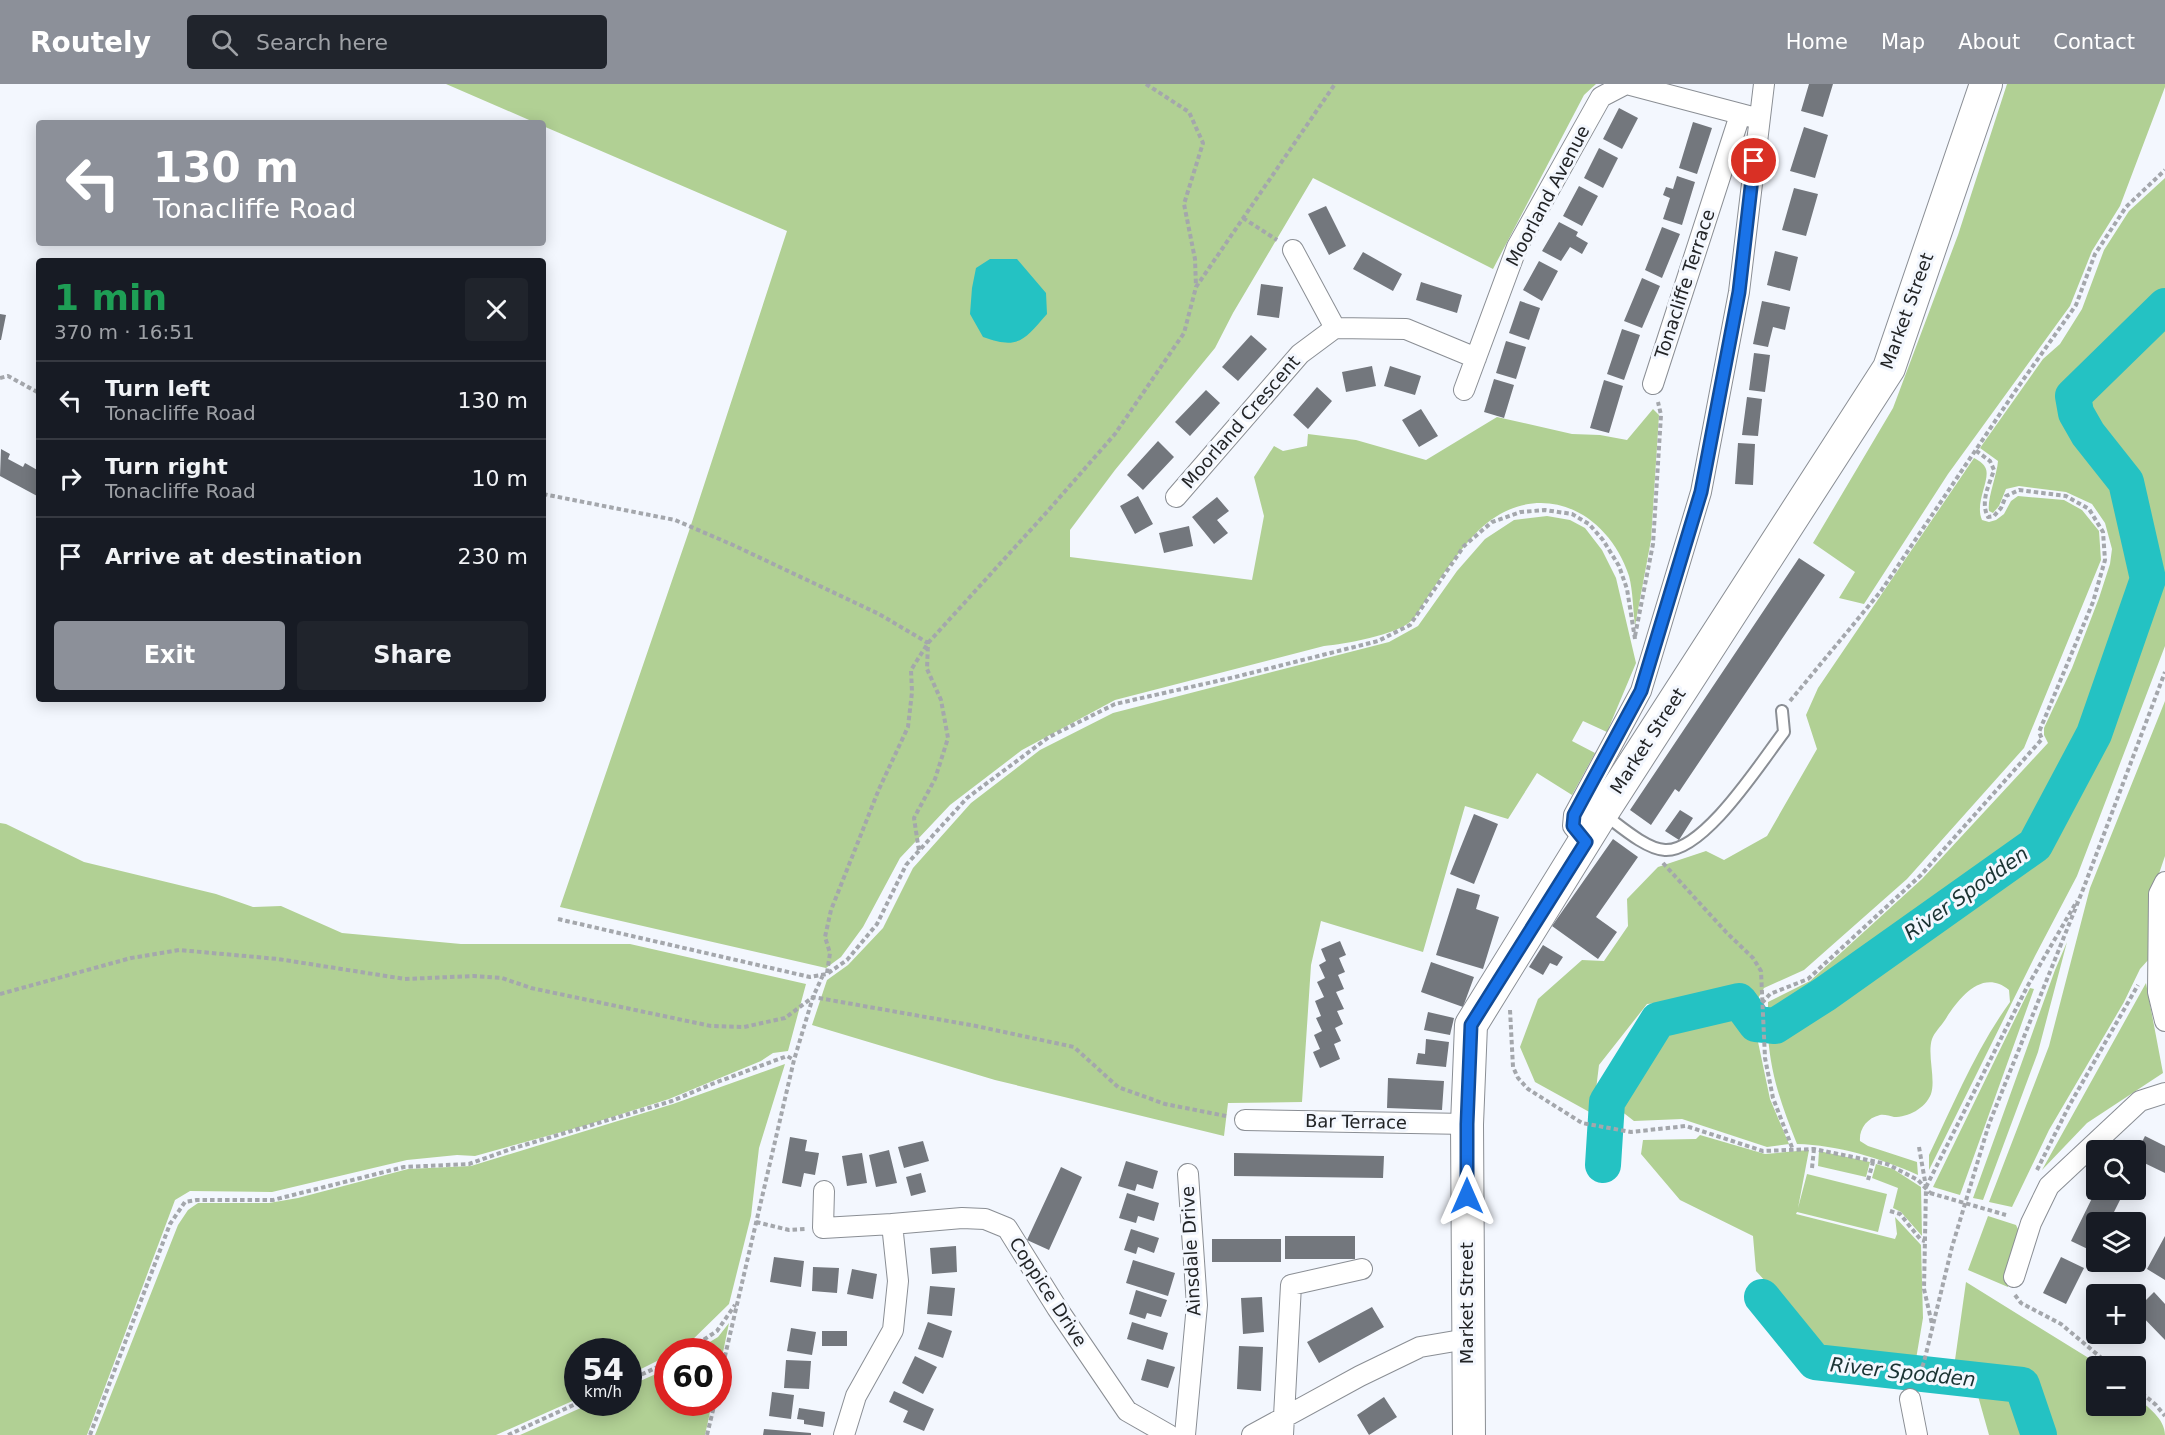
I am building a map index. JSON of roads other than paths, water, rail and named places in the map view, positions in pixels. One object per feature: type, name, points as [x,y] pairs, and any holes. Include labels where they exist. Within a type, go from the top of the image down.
[{"type":"main road","name":"Market Street","points":[[1469,1435],[1467,1124],[1471,1025],[1602,813],[1889,368],[1986,84]]},
{"type":"street","name":"Moorland Avenue","points":[[1464,390],[1517,247],[1601,97],[1626,84],[1750,116]]},
{"type":"street","points":[[1586,842],[1573,826],[1574,815],[1641,691],[1701,492],[1739,292],[1750,116],[1764,84]]},
{"type":"street","name":"Tonacliffe Terrace","points":[[1653,384],[1750,116]]},
{"type":"street","points":[[1293,250],[1335,328],[1406,329],[1476,358]]},
{"type":"street","name":"Moorland Crescent","points":[[1176,497],[1300,354],[1335,328]]},
{"type":"street","points":[[2165,882],[2159,894],[2158,965],[2158,992],[2165,1021]]},
{"type":"street","points":[[2014,1277],[2031,1223],[2049,1186],[2140,1101],[2165,1093]]},
{"type":"street","name":"Bar Terrace","points":[[1245,1120],[1467,1124]]},
{"type":"street","name":"Ainsdale Drive","points":[[1185,1435],[1197,1305],[1188,1174]]},
{"type":"street","name":"Coppice Drive","points":[[824,1191],[823,1228],[962,1218],[985,1219],[1007,1228],[1056,1308],[1127,1411],[1169,1435]]},
{"type":"street","points":[[844,1435],[856,1395],[893,1330],[898,1281],[892,1224]]},
{"type":"street","points":[[1282,1426],[1291,1285],[1362,1269]]},
{"type":"street","points":[[1252,1435],[1282,1426],[1420,1347],[1467,1340]]},
{"type":"street","points":[[1910,1399],[1917,1435]]},
{"type":"lane","points":[[1602,813],[1651,846],[1664,850],[1688,844],[1714,823],[1784,732],[1782,711]]},
{"type":"water","points":[[990,259],[1017,259],[1046,293],[1047,314],[1020,340],[1005,343],[983,337],[970,314],[976,268]]},
{"type":"waterway","name":"River Spodden","points":[[1603,1165],[1607,1102],[1658,1020],[1739,1001],[1756,1024],[1775,1026],[1825,994],[2035,845],[2094,734],[2148,579],[2126,482],[2088,434],[2076,413],[2073,396],[2165,306]]},
{"type":"waterway","name":"River Spodden","points":[[1762,1297],[1815,1362],[2022,1385],[2039,1435]]}]
